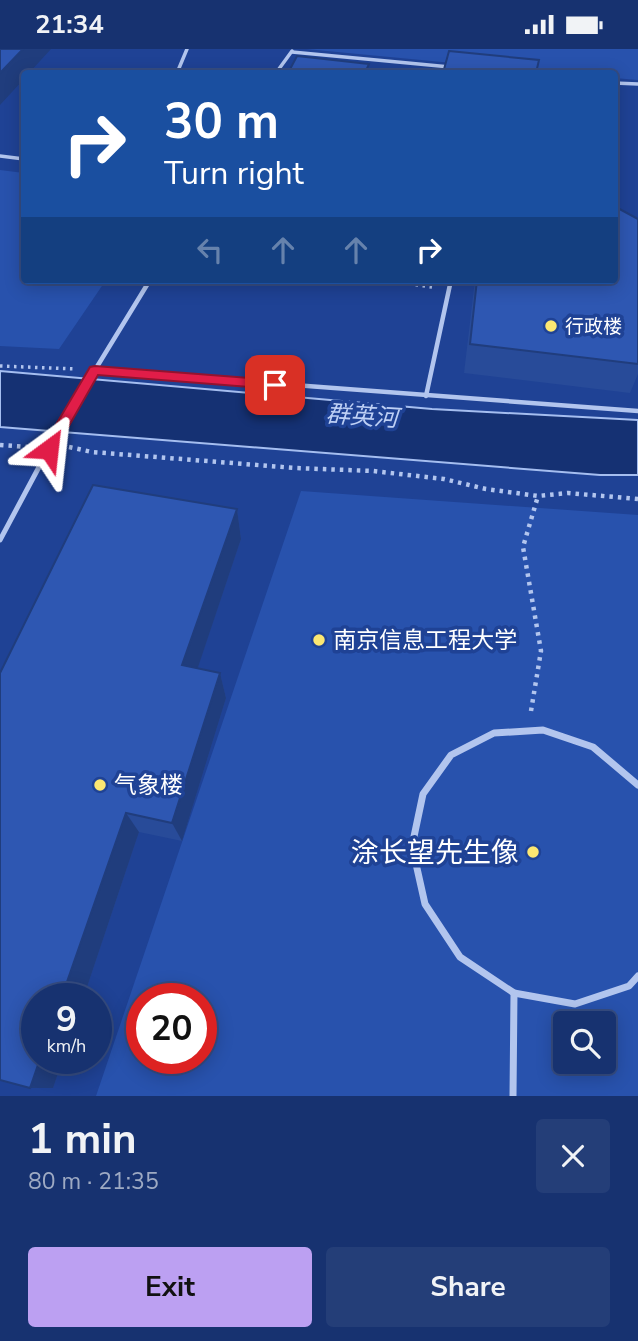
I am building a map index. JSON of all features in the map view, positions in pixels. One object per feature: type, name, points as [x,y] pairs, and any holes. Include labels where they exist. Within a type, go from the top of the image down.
[{"type":"lane","points":[[178,70],[187,49]]},
{"type":"lane","points":[[278,70],[292,51],[457,67]]},
{"type":"lane","points":[[618,83],[638,84]]},
{"type":"lane","points":[[0,156],[21,159]]},
{"type":"lane","points":[[0,540],[49,449],[148,284]]},
{"type":"lane","points":[[426,396],[451,284]]},
{"type":"lane","points":[[95,370],[638,411]]},
{"type":"lane","points":[[638,785],[593,747],[543,730],[494,733],[452,755],[422,794],[412,846],[425,904],[460,957],[514,993],[575,1004],[629,986],[638,976]]},
{"type":"lane","points":[[513,1096],[514,993]]},
{"type":"path","points":[[412,284],[450,289]]},
{"type":"path","points":[[0,366],[95,370]]},
{"type":"path","points":[[0,445],[49,449],[69,447],[92,452],[295,468],[373,471],[444,479],[486,489],[538,496],[568,493],[638,499]]},
{"type":"path","points":[[527,731],[541,651],[523,547],[538,496]]},
{"type":"shaded area","points":[[306,49],[638,49],[638,80],[618,78],[618,70],[526,70]]},
{"type":"shaded area","points":[[0,170],[21,173],[21,284],[103,284],[59,349],[0,346]]},
{"type":"shaded area","points":[[301,491],[638,515],[638,1096],[96,1096],[103,1074],[112,1074],[112,1049],[126,1007],[126,1074],[217,1074],[217,983],[134,983]]},
{"type":"water","name":"群英河","points":[[0,371],[432,409],[638,420],[638,475],[600,475],[0,427]]},
{"type":"building","points":[[0,49],[23,49],[0,73]]},
{"type":"building","points":[[449,51],[539,60],[537,70],[444,70]]},
{"type":"building","points":[[297,56],[369,64],[366,70],[290,70]]},
{"type":"building","name":"行政楼","points":[[618,208],[638,219],[638,364],[470,344],[477,284],[618,284]]},
{"type":"building","name":"气象楼","points":[[93,485],[237,509],[182,665],[220,673],[172,823],[126,813],[67,983],[21,983],[21,1074],[35,1074],[30,1088],[0,1080],[0,673]]},
{"type":"place","name":"行政楼","points":[[551,326]]},
{"type":"place","name":"南京信息工程大学","points":[[319,640]]},
{"type":"place","name":"气象楼","points":[[100,785]]},
{"type":"place","name":"涂长望先生像","points":[[533,852]]},
{"type":"route","points":[[49,449],[95,370],[275,385]]}]
